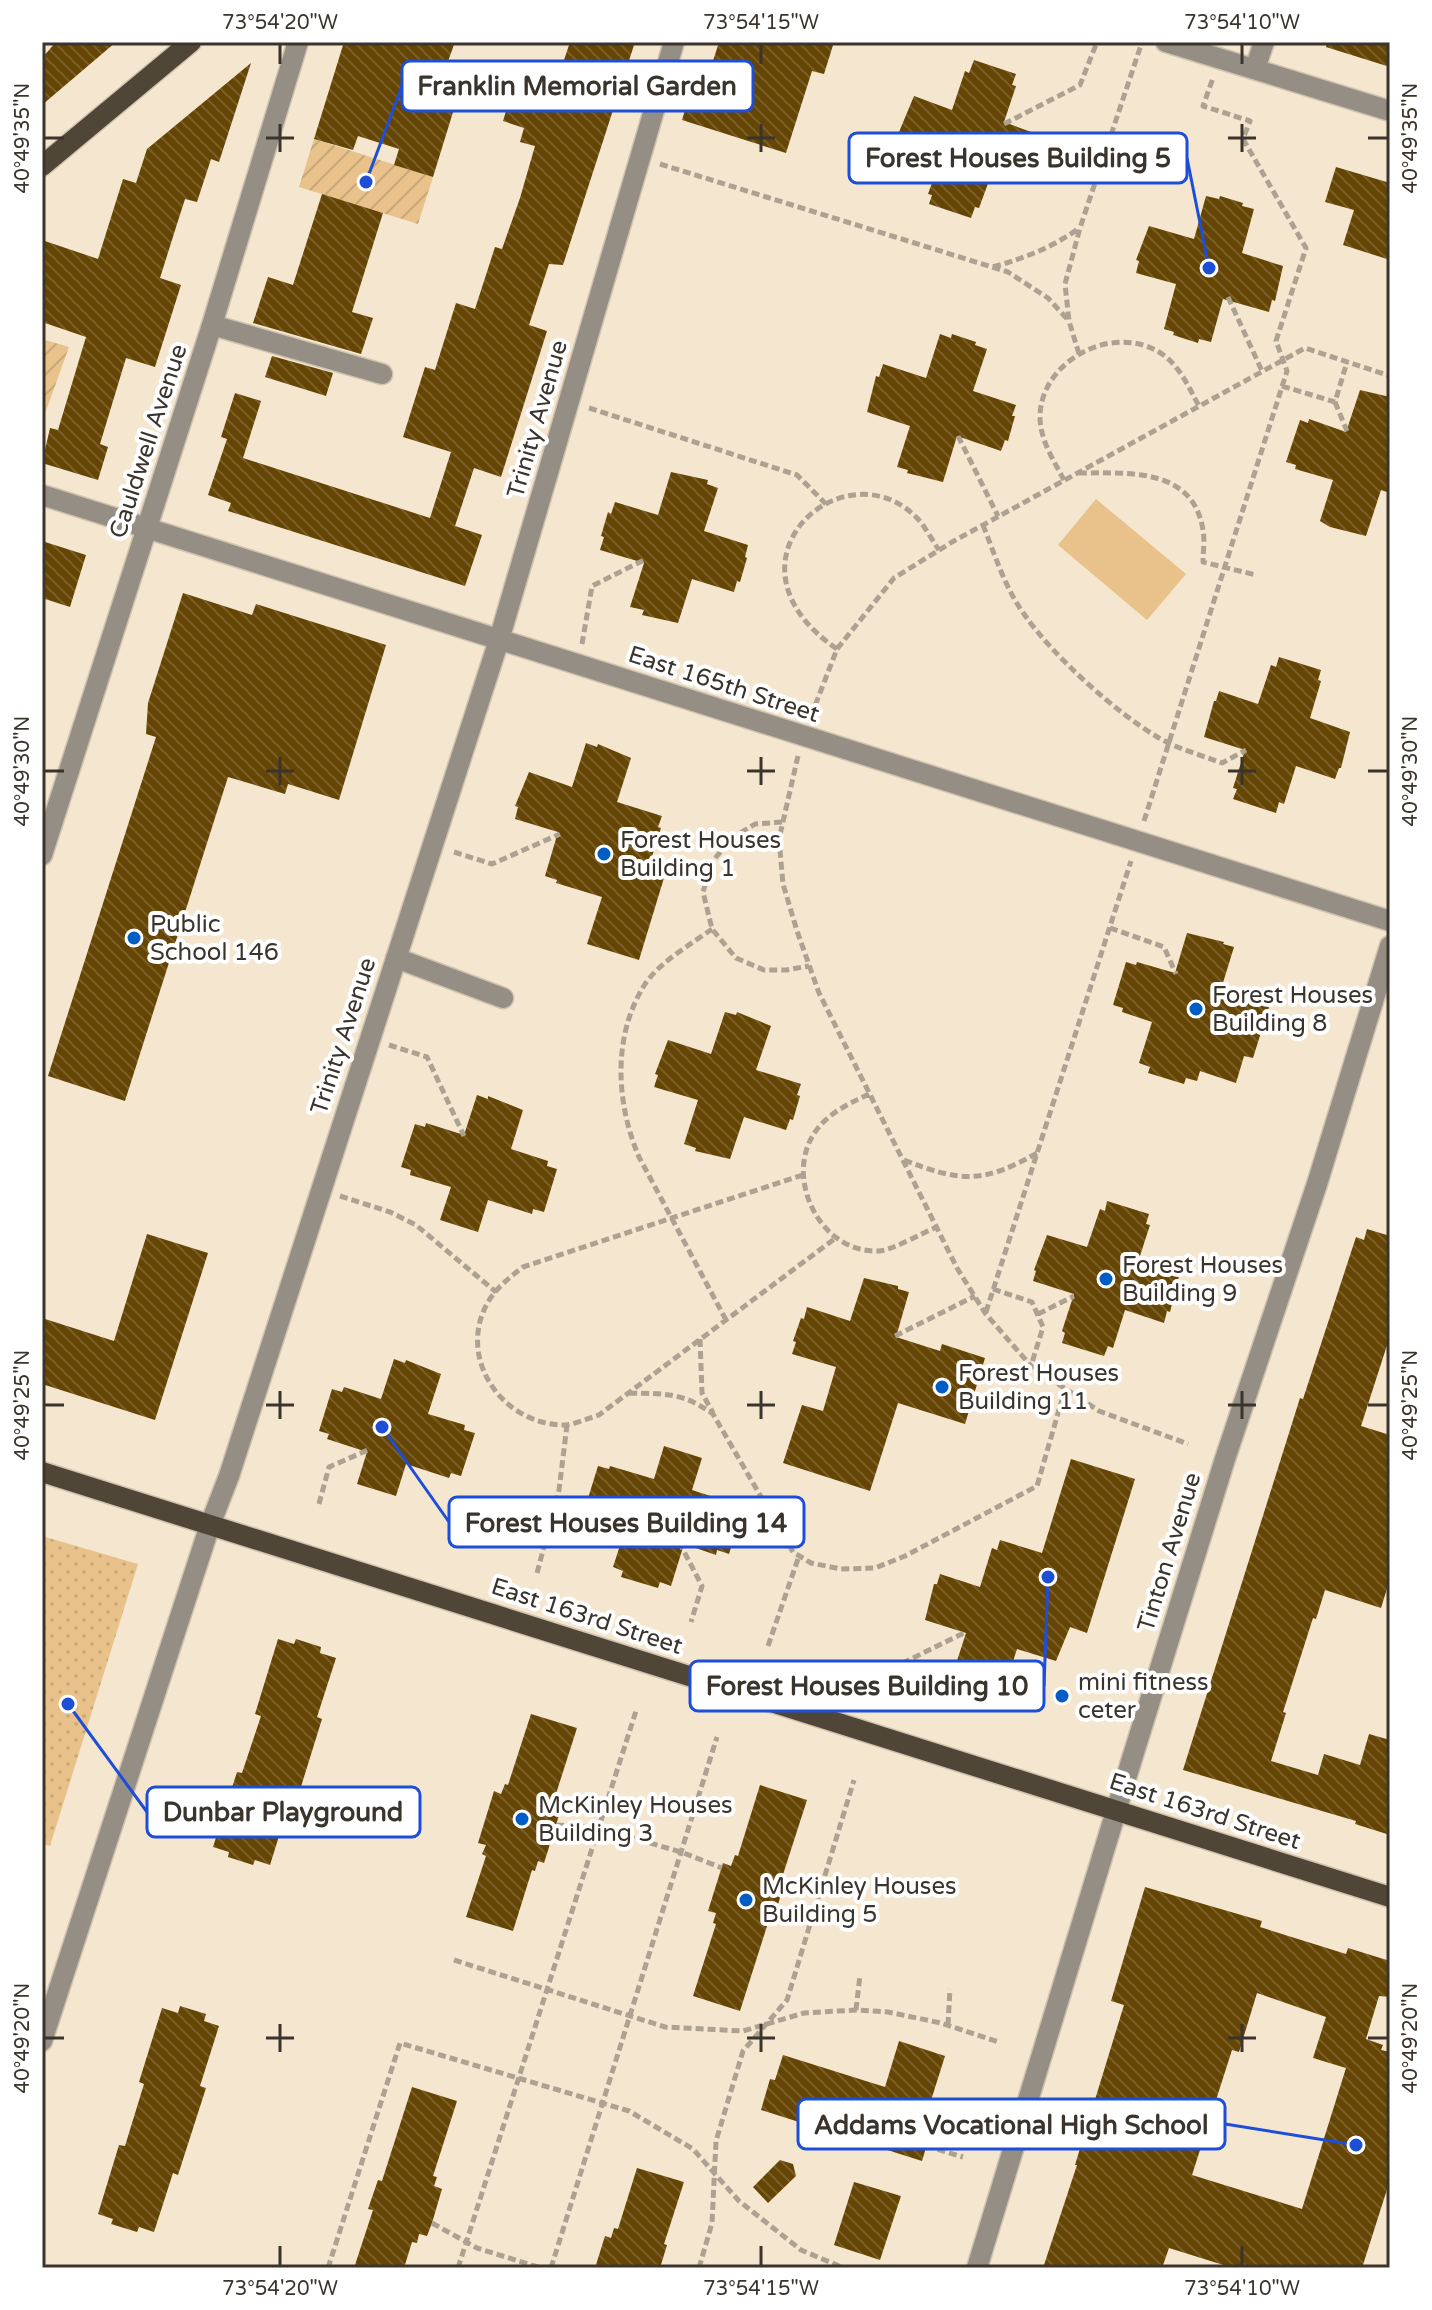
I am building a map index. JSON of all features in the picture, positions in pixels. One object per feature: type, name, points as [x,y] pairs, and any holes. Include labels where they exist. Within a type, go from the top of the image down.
[{"type":"main road","points":[[42,166],[191,42]]},
{"type":"main road","name":"East 163rd Street","points":[[42,1472],[1390,1897]]},
{"type":"street","name":"Cauldwell Avenue","points":[[42,853],[148,529],[298,42]]},
{"type":"street","name":"Trinity Avenue","points":[[42,2041],[210,1525],[229,1476],[499,640],[674,42]]},
{"type":"street","points":[[1166,42],[1390,111]]},
{"type":"street","points":[[1255,69],[1264,42]]},
{"type":"street","points":[[212,325],[382,374]]},
{"type":"street","name":"East 165th Street","points":[[42,495],[1390,921]]},
{"type":"street","name":"Tinton Avenue","points":[[977,2268],[1225,1459],[1317,1184],[1390,946]]},
{"type":"street","points":[[396,958],[503,998]]},
{"type":"path","points":[[1004,124],[1080,85],[1097,42]]},
{"type":"path","points":[[1079,354],[1069,321],[1065,284],[1080,228],[1142,42]]},
{"type":"path","points":[[985,1313],[1287,371],[1276,341],[1306,248],[1243,139],[1250,121],[1203,106],[1220,59]]},
{"type":"path","points":[[640,158],[1008,272],[1048,298],[1069,321]]},
{"type":"path","points":[[992,267],[1057,244],[1080,228]]},
{"type":"path","points":[[1228,297],[1262,371]]},
{"type":"path","points":[[1064,480],[1046,446],[1040,417],[1047,385],[1065,362],[1079,354],[1108,344],[1131,344],[1157,351],[1176,366],[1199,406]]},
{"type":"path","points":[[1188,1444],[1099,1411],[1031,1366],[985,1313],[937,1227],[819,993],[783,884],[779,839],[782,822],[803,736],[837,649],[894,578],[998,516],[1305,348],[1390,376]]},
{"type":"path","points":[[1347,362],[1335,402],[1347,431]]},
{"type":"path","points":[[1282,386],[1335,402]]},
{"type":"path","points":[[569,401],[797,475],[826,504]]},
{"type":"path","points":[[958,436],[998,516]]},
{"type":"path","points":[[1078,473],[1153,476],[1179,487],[1195,507],[1203,530],[1203,562],[1256,575]]},
{"type":"path","points":[[837,649],[817,635],[799,613],[786,581],[785,551],[797,527],[820,506],[853,495],[877,496],[902,507],[918,520],[939,550]]},
{"type":"path","points":[[983,525],[1022,613],[1050,647],[1096,690],[1169,742],[1222,763],[1246,750]]},
{"type":"path","points":[[578,665],[592,586],[644,560]]},
{"type":"path","points":[[782,822],[755,824],[731,839],[712,862],[703,892],[712,929],[736,958],[764,970],[809,966]]},
{"type":"path","points":[[433,845],[492,864],[560,834]]},
{"type":"path","points":[[1110,928],[1164,947],[1176,974]]},
{"type":"path","points":[[712,929],[671,958],[646,982],[631,1012],[622,1046],[621,1096],[628,1131],[726,1320]]},
{"type":"path","points":[[369,1039],[427,1057],[464,1136]]},
{"type":"path","points":[[869,1094],[836,1111],[817,1129],[806,1149],[803,1175],[809,1205],[826,1229],[844,1244],[880,1251],[937,1227]]},
{"type":"path","points":[[903,1160],[943,1175],[975,1178],[1010,1169],[1037,1153]]},
{"type":"path","points":[[803,1175],[523,1267],[503,1283],[487,1304],[479,1333],[479,1356],[489,1383],[506,1405],[547,1423],[567,1425],[599,1415],[837,1237]]},
{"type":"path","points":[[320,1190],[390,1212],[416,1225],[496,1292]]},
{"type":"path","points":[[993,1289],[1032,1302],[1038,1314],[1043,1327],[1031,1366]]},
{"type":"path","points":[[895,1336],[975,1296]]},
{"type":"path","points":[[1038,1314],[1074,1296]]},
{"type":"path","points":[[700,1339],[702,1393],[793,1552],[811,1563],[841,1569],[875,1568],[905,1556],[1037,1486],[1065,1389]]},
{"type":"path","points":[[628,1393],[667,1394],[692,1400],[713,1414]]},
{"type":"path","points":[[537,1573],[559,1490],[567,1425]]},
{"type":"path","points":[[319,1504],[329,1467],[368,1450]]},
{"type":"path","points":[[679,1542],[702,1586],[691,1622]]},
{"type":"path","points":[[768,1646],[799,1556]]},
{"type":"path","points":[[870,1679],[966,1632]]},
{"type":"path","points":[[458,2268],[636,1711]]},
{"type":"path","points":[[551,2268],[717,1737]]},
{"type":"path","points":[[699,2268],[712,2223],[716,2141],[743,2051],[787,2000],[854,1780]]},
{"type":"path","points":[[556,1825],[598,1828],[681,1852],[722,1868]]},
{"type":"path","points":[[454,1960],[665,2027],[743,2031],[804,2013],[856,2010],[888,2012],[948,2025],[999,2042]]},
{"type":"path","points":[[856,2010],[860,1975]]},
{"type":"path","points":[[948,2025],[950,1989]]},
{"type":"path","points":[[328,2268],[400,2043],[629,2111],[693,2149],[739,2201],[801,2250],[844,2268]]},
{"type":"path","points":[[963,2157],[929,2146],[942,2110],[949,2112],[943,2136],[967,2144]]},
{"type":"path","points":[[432,2223],[477,2248],[541,2268]]},
{"type":"shaded area","points":[[314,139],[433,177],[418,224],[299,187]]},
{"type":"shaded area","points":[[42,339],[69,347],[42,422]]},
{"type":"shaded area","points":[[1096,499],[1186,574],[1147,620],[1058,545]]},
{"type":"shaded area","points":[[42,1536],[138,1564],[50,1846],[42,1844]]},
{"type":"building","points":[[56,42],[116,42],[42,105],[42,58]]},
{"type":"building","points":[[344,42],[455,42],[447,64],[466,70],[433,177],[394,165],[399,149],[358,136],[353,150],[314,139]]},
{"type":"building","points":[[570,42],[635,42],[563,265],[549,264],[529,325],[547,331],[501,477],[474,468],[455,526],[482,535],[465,586],[228,511],[231,503],[208,495],[227,439],[221,437],[235,393],[261,401],[243,458],[430,518],[451,452],[403,437],[425,367],[435,370],[456,303],[475,309],[495,247],[502,249],[520,198],[535,146],[520,142],[524,128],[503,121],[510,98],[548,108]]},
{"type":"building","points":[[719,42],[834,42],[824,74],[812,71],[786,153],[682,120],[695,77],[707,80]]},
{"type":"building","points":[[1327,42],[1390,42],[1390,67],[1326,47]]},
{"type":"building","points":[[974,60],[1016,74],[1012,85],[1016,86],[1004,122],[1045,137],[1044,148],[1029,183],[993,170],[979,208],[975,207],[971,218],[929,204],[932,195],[928,194],[941,158],[899,143],[903,133],[899,132],[914,96],[952,110],[965,71],[969,73]]},
{"type":"building","points":[[251,63],[219,162],[211,159],[197,202],[185,199],[177,224],[160,278],[181,285],[155,367],[126,358],[100,444],[108,447],[98,480],[42,463],[50,428],[58,430],[86,337],[42,322],[42,240],[98,259],[123,179],[136,183],[147,149]]},
{"type":"building","points":[[1336,167],[1390,183],[1390,260],[1343,245],[1354,210],[1325,202]]},
{"type":"building","points":[[322,194],[383,213],[352,312],[373,318],[361,354],[253,323],[268,277],[293,285]]},
{"type":"building","points":[[1206,196],[1219,199],[1220,196],[1254,209],[1242,253],[1283,266],[1275,301],[1272,300],[1269,312],[1223,299],[1211,342],[1199,339],[1198,343],[1164,329],[1176,284],[1136,273],[1139,261],[1136,260],[1149,226],[1194,239]]},
{"type":"building","points":[[940,334],[951,338],[952,334],[987,349],[973,391],[1016,405],[1008,441],[1005,440],[1001,451],[957,436],[943,482],[907,473],[908,470],[897,467],[910,426],[867,412],[876,376],[879,377],[883,364],[926,378]]},
{"type":"building","points":[[272,356],[333,373],[326,396],[265,377]]},
{"type":"building","points":[[1360,390],[1390,397],[1390,493],[1381,490],[1366,536],[1330,527],[1320,521],[1333,480],[1295,469],[1296,465],[1286,462],[1300,420],[1308,423],[1309,419],[1346,432]]},
{"type":"building","points":[[671,472],[708,480],[707,484],[718,488],[704,531],[748,545],[740,582],[737,581],[734,592],[692,579],[678,623],[642,615],[644,610],[630,607],[644,563],[600,550],[608,512],[611,514],[615,502],[658,515]]},
{"type":"building","points":[[42,541],[86,555],[70,607],[42,598]]},
{"type":"building","name":"Public School 146","points":[[183,593],[252,615],[256,604],[386,645],[339,800],[288,784],[285,794],[228,777],[125,1101],[48,1076],[156,737],[146,734],[148,703]]},
{"type":"building","points":[[1279,657],[1321,670],[1318,680],[1321,681],[1310,718],[1350,732],[1335,779],[1296,766],[1284,804],[1279,802],[1276,813],[1233,799],[1237,789],[1233,788],[1245,750],[1204,737],[1219,691],[1258,704],[1271,665],[1276,667]]},
{"type":"building","name":"Forest Houses Building 1","points":[[586,743],[597,747],[598,744],[631,758],[617,802],[662,816],[650,863],[667,868],[639,960],[587,944],[602,897],[556,883],[557,880],[545,876],[558,832],[515,819],[518,807],[515,806],[529,772],[572,787]]},
{"type":"building","name":"Forest Houses Building 8","points":[[1187,933],[1234,947],[1222,986],[1259,999],[1258,1003],[1269,1007],[1253,1058],[1244,1056],[1236,1083],[1200,1071],[1197,1081],[1186,1078],[1184,1084],[1148,1073],[1150,1067],[1139,1063],[1152,1022],[1122,1012],[1123,1008],[1113,1005],[1126,962],[1136,965],[1137,962],[1175,973]]},
{"type":"building","points":[[725,1012],[736,1015],[737,1012],[771,1026],[756,1070],[801,1084],[793,1120],[790,1119],[786,1130],[744,1117],[730,1159],[695,1151],[696,1148],[684,1144],[698,1100],[654,1087],[658,1075],[655,1074],[668,1040],[711,1054]]},
{"type":"building","points":[[477,1095],[488,1099],[488,1096],[523,1110],[511,1149],[548,1161],[547,1166],[557,1169],[544,1212],[533,1209],[532,1214],[488,1200],[478,1232],[440,1220],[451,1187],[410,1175],[411,1170],[401,1167],[415,1124],[425,1127],[426,1123],[464,1135]]},
{"type":"building","name":"Forest Houses Building 9","points":[[1107,1201],[1149,1214],[1146,1224],[1150,1225],[1138,1262],[1179,1276],[1164,1323],[1125,1310],[1113,1348],[1108,1346],[1104,1356],[1062,1343],[1065,1333],[1062,1331],[1074,1294],[1033,1281],[1047,1235],[1087,1247],[1100,1209],[1105,1211]]},
{"type":"building","points":[[1367,1229],[1390,1236],[1390,1336],[1361,1426],[1390,1435],[1390,1579],[1381,1608],[1325,1590],[1283,1712],[1286,1713],[1271,1761],[1318,1775],[1324,1754],[1360,1765],[1369,1734],[1390,1740],[1390,1835],[1355,1824],[1356,1821],[1183,1770],[1300,1398],[1303,1399],[1356,1237],[1364,1240]]},
{"type":"building","points":[[147,1234],[208,1253],[155,1420],[42,1384],[42,1318],[114,1341]]},
{"type":"building","name":"Forest Houses Building 11","points":[[864,1278],[898,1286],[898,1289],[909,1292],[896,1337],[940,1351],[942,1344],[985,1358],[965,1424],[898,1403],[870,1491],[783,1463],[802,1405],[823,1411],[836,1367],[792,1354],[801,1318],[804,1319],[807,1307],[850,1321]]},
{"type":"building","points":[[394,1359],[405,1363],[406,1360],[441,1374],[428,1414],[465,1425],[464,1430],[475,1433],[461,1476],[451,1473],[449,1478],[406,1464],[396,1496],[357,1484],[367,1452],[327,1439],[329,1434],[319,1431],[332,1389],[342,1392],[344,1387],[381,1399]]},
{"type":"building","points":[[664,1446],[702,1458],[692,1490],[732,1503],[730,1508],[742,1512],[729,1554],[717,1550],[716,1555],[684,1544],[671,1586],[660,1582],[658,1588],[621,1577],[623,1571],[613,1567],[626,1527],[594,1517],[596,1511],[585,1508],[598,1466],[609,1469],[610,1466],[654,1479]]},
{"type":"building","points":[[1071,1459],[1135,1479],[1087,1633],[1070,1627],[1056,1661],[1017,1649],[1005,1686],[1000,1685],[996,1696],[954,1682],[958,1671],[954,1670],[966,1633],[925,1620],[934,1584],[937,1584],[940,1574],[980,1587],[992,1548],[997,1550],[1000,1540],[1042,1553]]},
{"type":"building","points":[[278,1639],[294,1644],[296,1639],[321,1647],[320,1653],[336,1658],[317,1717],[322,1719],[295,1806],[289,1804],[270,1865],[255,1860],[253,1865],[228,1857],[229,1852],[213,1847],[237,1772],[242,1773],[261,1716],[255,1714]]},
{"type":"building","name":"McKinley Houses Building 3","points":[[531,1714],[577,1728],[554,1800],[557,1801],[554,1810],[560,1812],[556,1825],[544,1863],[538,1861],[535,1871],[532,1870],[513,1931],[466,1917],[486,1856],[482,1854],[486,1845],[478,1843],[494,1791],[501,1794],[505,1784],[508,1785]]},
{"type":"building","name":"McKinley Houses Building 5","points":[[760,1785],[807,1800],[779,1887],[783,1888],[772,1924],[768,1923],[740,2011],[693,1996],[716,1924],[713,1923],[716,1913],[708,1911],[723,1863],[731,1866],[735,1855],[738,1856]]},
{"type":"building","points":[[1145,1887],[1262,1921],[1260,1927],[1346,1954],[1348,1948],[1390,1961],[1390,1997],[1379,1996],[1366,2039],[1383,2045],[1381,2050],[1390,2052],[1390,2180],[1362,2268],[1233,2268],[1169,2248],[1162,2268],[1043,2268],[1124,2005],[1111,2001]],"holes":[[[1257,1993],[1326,2017],[1313,2058],[1346,2068],[1302,2209],[1192,2175],[1232,2050],[1239,2052]]]},
{"type":"building","points":[[180,2006],[206,2014],[204,2021],[219,2026],[200,2086],[206,2088],[178,2175],[173,2173],[154,2232],[139,2227],[137,2232],[111,2224],[113,2219],[98,2214],[119,2145],[125,2146],[144,2084],[139,2082],[162,2008],[178,2013]]},
{"type":"building","points":[[899,2041],[945,2056],[922,2129],[925,2130],[922,2139],[928,2141],[922,2161],[761,2110],[770,2079],[775,2080],[783,2055],[885,2087]]},
{"type":"building","points":[[412,2087],[457,2101],[433,2176],[437,2177],[434,2186],[442,2189],[432,2223],[427,2236],[419,2234],[417,2243],[412,2242],[404,2268],[354,2268],[373,2210],[368,2209],[378,2180],[382,2181]]},
{"type":"building","points":[[780,2160],[793,2164],[796,2176],[768,2203],[753,2187]]},
{"type":"building","points":[[637,2168],[684,2182],[664,2244],[667,2245],[660,2268],[595,2268],[605,2236],[611,2238],[614,2228],[618,2229]]},
{"type":"building","points":[[854,2182],[901,2196],[880,2260],[834,2245]]},
{"type":"place","name":"Franklin Memorial Garden","points":[[366,182]]},
{"type":"place","name":"Forest Houses Building 5","points":[[1209,268]]},
{"type":"place","name":"Forest Houses Building 1","points":[[604,854]]},
{"type":"place","name":"Public School 146","points":[[134,938]]},
{"type":"place","name":"Forest Houses Building 8","points":[[1196,1009]]},
{"type":"place","name":"Forest Houses Building 9","points":[[1106,1279]]},
{"type":"place","name":"Forest Houses Building 11","points":[[942,1387]]},
{"type":"place","name":"Forest Houses Building 14","points":[[382,1427]]},
{"type":"place","name":"Forest Houses Building 10","points":[[1048,1577]]},
{"type":"place","name":"mini fitness ceter","points":[[1062,1696]]},
{"type":"place","name":"Dunbar Playground","points":[[68,1704]]},
{"type":"place","name":"McKinley Houses Building 3","points":[[522,1819]]},
{"type":"place","name":"McKinley Houses Building 5","points":[[746,1900]]},
{"type":"place","name":"Addams Vocational High School","points":[[1356,2145]]}]
